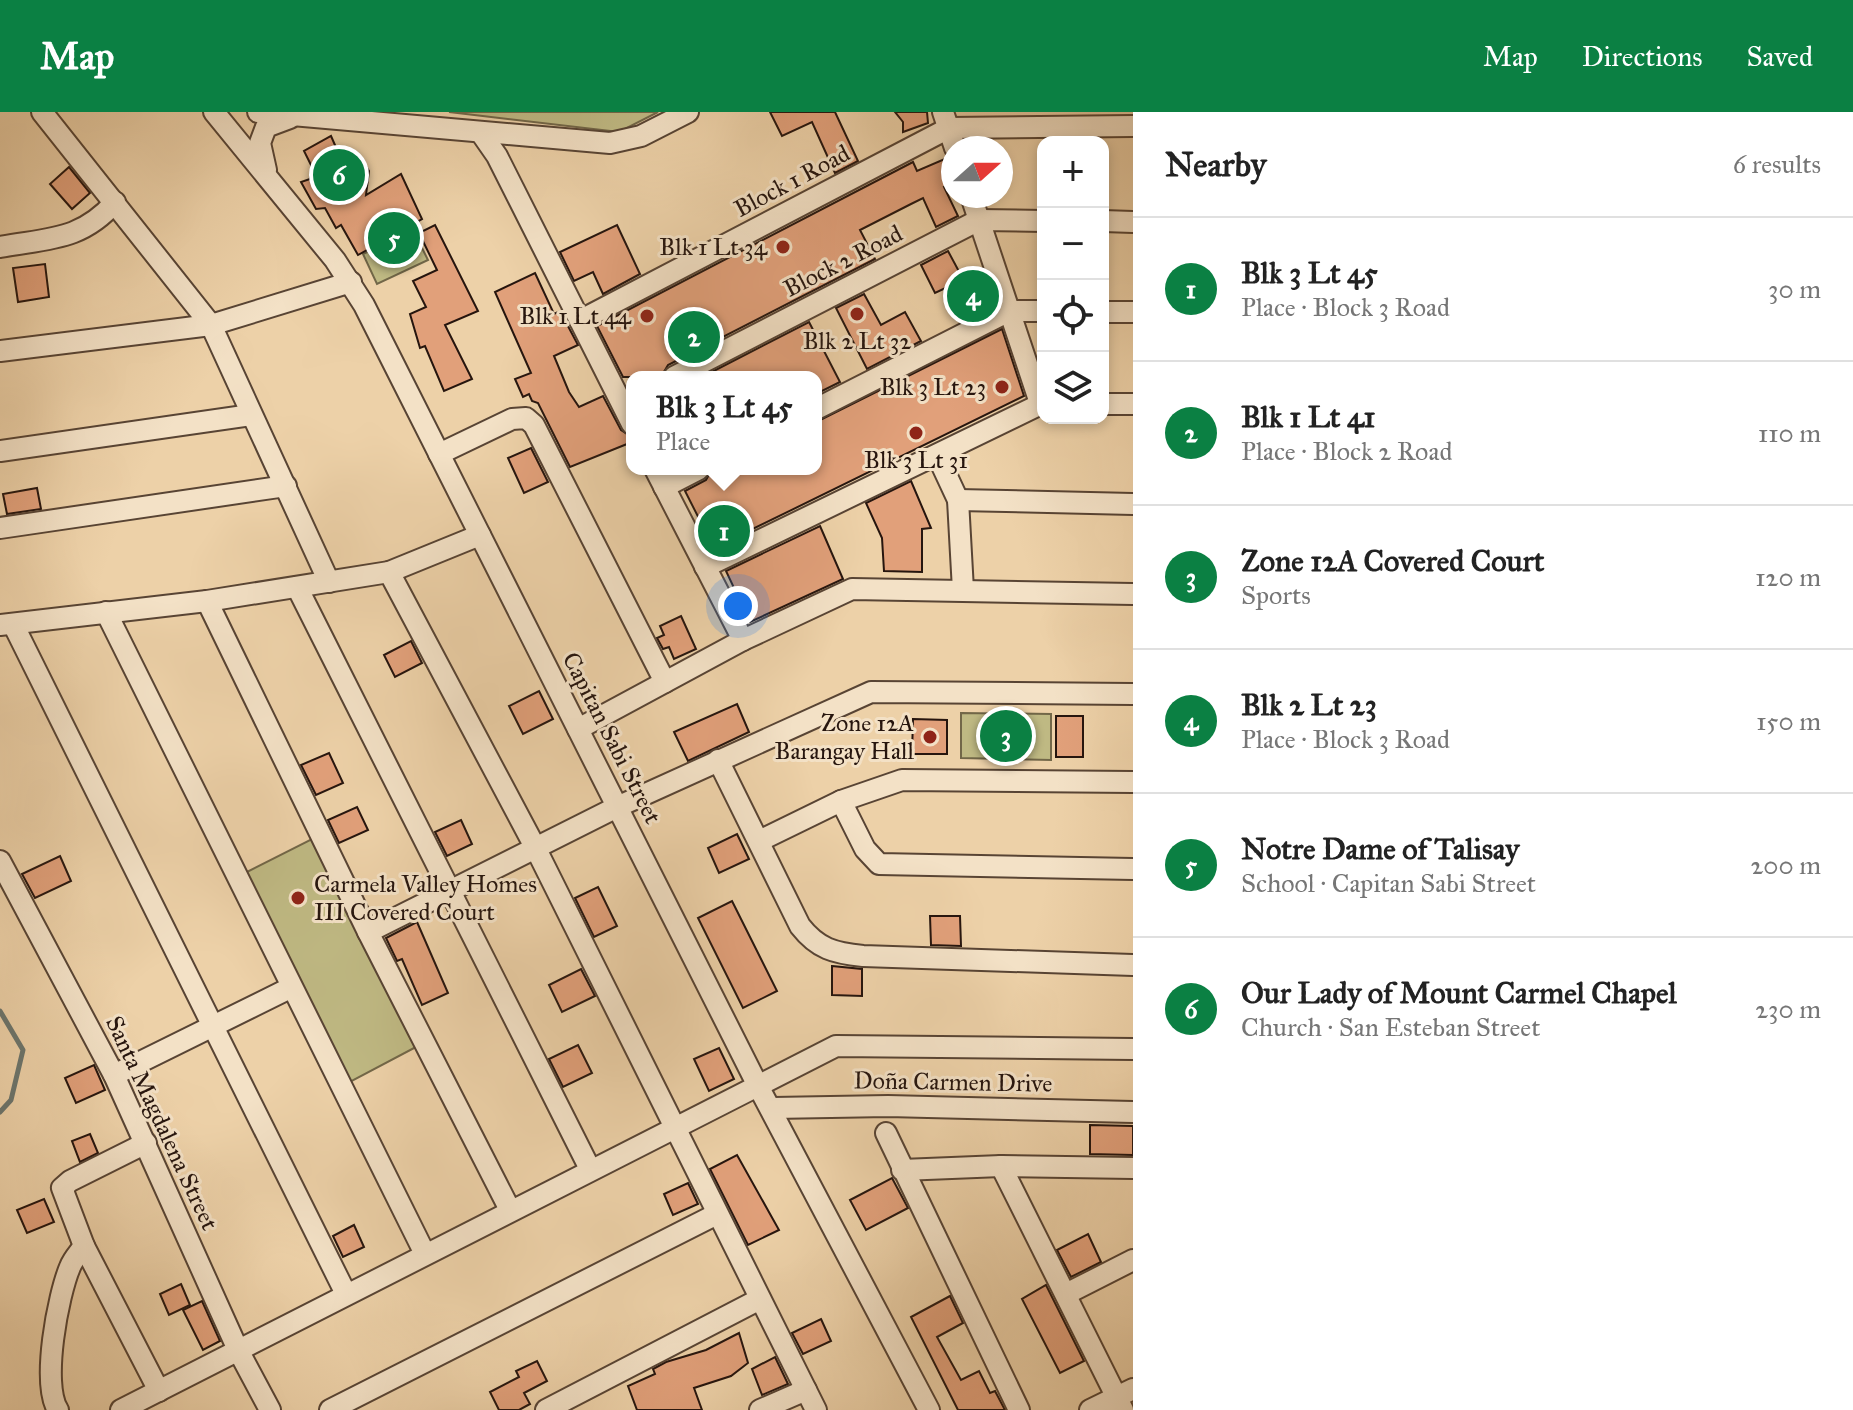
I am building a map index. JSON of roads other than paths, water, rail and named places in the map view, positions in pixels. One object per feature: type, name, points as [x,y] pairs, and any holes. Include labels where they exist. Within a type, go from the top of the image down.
[{"type":"street","points":[[42,112],[211,325],[329,582]]},
{"type":"street","name":"Capitan Sabi Street","points":[[214,112],[351,282],[757,1084],[773,1108],[929,1410]]},
{"type":"street","points":[[258,112],[624,143],[688,112]]},
{"type":"street","points":[[271,181],[261,162],[260,143],[266,127],[283,119],[302,116]]},
{"type":"street","name":"Block 1 Road","points":[[581,320],[949,129],[1133,126]]},
{"type":"street","points":[[481,133],[497,156],[581,320],[626,399]]},
{"type":"street","points":[[0,247],[84,230],[98,222],[115,202]]},
{"type":"street","points":[[975,208],[1037,389]]},
{"type":"street","name":"Block 2 Road","points":[[686,371],[979,220],[1037,221]]},
{"type":"street","points":[[1109,221],[1133,222]]},
{"type":"street","points":[[0,351],[211,325],[351,282]]},
{"type":"street","points":[[822,406],[1009,311],[1037,311]]},
{"type":"street","points":[[1109,312],[1133,312]]},
{"type":"street","points":[[1109,404],[1133,404]]},
{"type":"street","points":[[705,567],[1037,405]]},
{"type":"street","points":[[0,451],[251,415]]},
{"type":"street","points":[[439,454],[512,419],[526,418],[534,425],[665,682]]},
{"type":"street","points":[[937,455],[958,500],[963,590]]},
{"type":"street","points":[[660,478],[743,640]]},
{"type":"street","points":[[0,528],[286,486]]},
{"type":"street","points":[[958,500],[1133,504]]},
{"type":"street","points":[[346,1294],[6,625],[207,601],[389,572],[480,535]]},
{"type":"street","points":[[389,572],[535,847],[816,1410]]},
{"type":"street","points":[[297,587],[590,1169]]},
{"type":"street","points":[[578,729],[743,640],[852,589],[1133,594]]},
{"type":"street","points":[[207,601],[368,932],[510,1210]]},
{"type":"street","points":[[106,612],[290,988],[425,1254]]},
{"type":"street","points":[[368,932],[617,807],[871,692],[1133,694]]},
{"type":"street","points":[[718,760],[800,926],[814,943],[834,953],[1133,965]]},
{"type":"street","points":[[759,841],[841,801],[902,780],[1133,782]]},
{"type":"street","points":[[841,801],[865,849],[879,864],[1133,869]]},
{"type":"street","name":"Santa Magdalena Street","points":[[0,861],[114,1075],[238,1350],[270,1410]]},
{"type":"street","points":[[114,1075],[290,988]]},
{"type":"street","points":[[121,1410],[836,1046],[854,1043],[1133,1049]]},
{"type":"street","name":"Doña Carmen Drive","points":[[773,1108],[888,1106],[1133,1112]]},
{"type":"street","points":[[886,1133],[1019,1410]]},
{"type":"street","points":[[146,1143],[62,1188],[84,1246],[159,1391]]},
{"type":"street","points":[[902,1170],[1001,1166],[1133,1168]]},
{"type":"street","points":[[1001,1166],[1124,1399],[1090,1410]]},
{"type":"street","points":[[330,1410],[717,1214]]},
{"type":"street","points":[[58,1410],[51,1389],[51,1372],[61,1297],[71,1263],[84,1246]]},
{"type":"street","points":[[1066,1294],[1133,1260]]},
{"type":"street","points":[[546,1410],[760,1299]]},
{"type":"street","points":[[760,1410],[806,1390]]},
{"type":"waterway","points":[[0,1011],[23,1050],[11,1100],[0,1112]]},
{"type":"place","name":"Our Lady of Mount Carmel Chapel","points":[[339,175]]},
{"type":"place","name":"Notre Dame of Talisay","points":[[394,238]]},
{"type":"place","name":"Blk 1 Lt 34","points":[[783,247]]},
{"type":"place","name":"Blk 2 Lt 23","points":[[973,296]]},
{"type":"place","name":"Blk 2 Lt 32","points":[[857,314]]},
{"type":"place","name":"Blk 1 Lt 44","points":[[647,316]]},
{"type":"place","name":"Blk 1 Lt 41","points":[[694,337]]},
{"type":"place","name":"Blk 3 Lt 23","points":[[1002,387]]},
{"type":"place","name":"Blk 3 Lt 31","points":[[916,433]]},
{"type":"place","name":"Blk 3 Lt 45","points":[[724,531]]},
{"type":"place","name":"Zone 12A Covered Court","points":[[1006,736]]},
{"type":"place","name":"Zone 12A Barangay Hall","points":[[930,737]]},
{"type":"place","name":"Carmela Valley Homes III Covered Court","points":[[298,898]]}]
